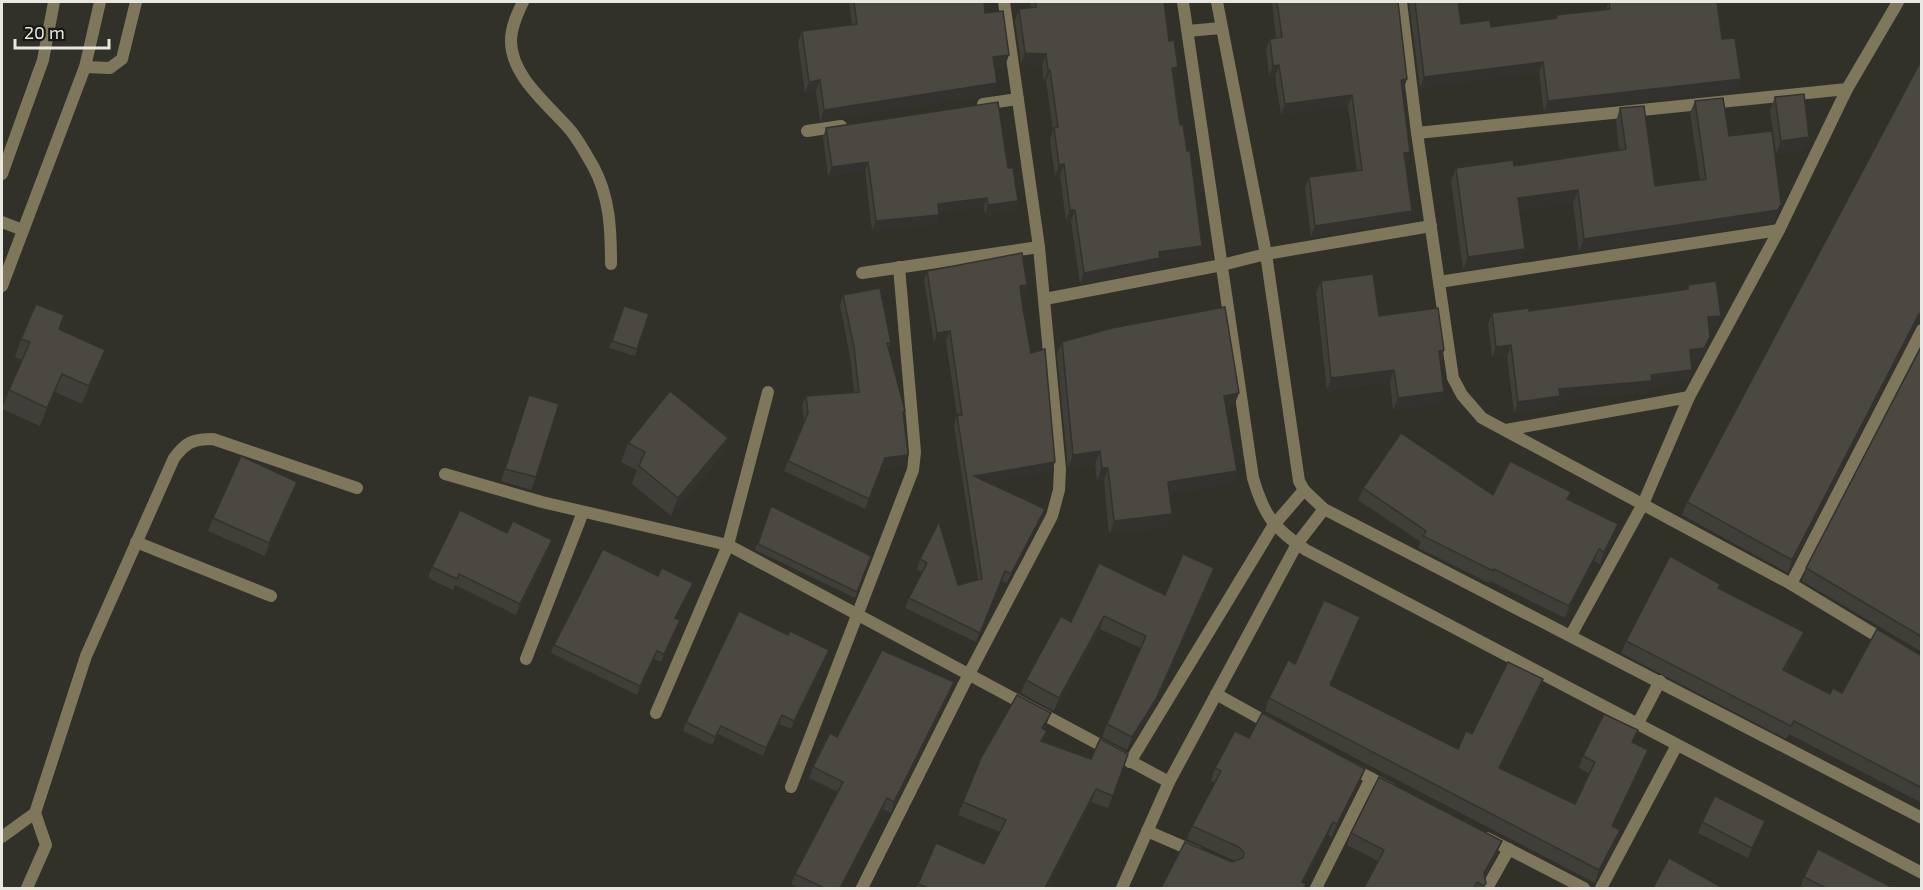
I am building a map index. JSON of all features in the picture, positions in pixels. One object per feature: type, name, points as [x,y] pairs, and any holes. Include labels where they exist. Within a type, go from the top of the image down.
[{"type":"street","points":[[2,174],[43,60],[54,2]]},
{"type":"street","points":[[2,286],[85,67],[100,2]]},
{"type":"street","points":[[85,67],[110,68],[122,59],[136,2]]},
{"type":"street","points":[[523,2],[514,22],[511,42],[516,62],[538,94],[573,133],[594,168],[602,188],[610,221],[611,264]]},
{"type":"street","points":[[862,888],[969,674],[1052,516],[1057,502],[1060,469],[1045,299],[1004,2]]},
{"type":"street","points":[[1183,2],[1252,478],[1266,515],[1273,526],[1297,544],[1922,873]]},
{"type":"street","points":[[1217,2],[1266,254],[1299,480],[1304,490],[1324,509],[1922,818]]},
{"type":"street","points":[[1402,2],[1417,133],[1453,378],[1471,406],[1482,418],[1791,584],[1900,650]]},
{"type":"street","points":[[1571,635],[1643,504],[1689,397],[1779,230],[1847,89],[1899,2]]},
{"type":"street","points":[[1188,31],[1221,28]]},
{"type":"street","points":[[1417,133],[1847,89]]},
{"type":"street","points":[[971,106],[1018,99]]},
{"type":"street","points":[[807,131],[854,124]]},
{"type":"street","points":[[2,222],[23,230]]},
{"type":"street","points":[[1045,299],[1222,265],[1266,254],[1431,226]]},
{"type":"street","points":[[1439,282],[1779,230]]},
{"type":"street","points":[[862,273],[1039,247]]},
{"type":"street","points":[[791,788],[913,470],[915,452],[899,267]]},
{"type":"street","points":[[1791,584],[1922,330]]},
{"type":"street","points":[[656,713],[728,545],[768,392]]},
{"type":"street","points":[[1506,430],[1689,397]]},
{"type":"street","points":[[2,837],[35,813],[86,656],[174,458],[185,444],[194,439],[213,439],[357,488]]},
{"type":"street","points":[[445,474],[583,512],[728,545],[1169,782]]},
{"type":"street","points":[[1130,762],[1273,526],[1304,490]]},
{"type":"street","points":[[1122,888],[1169,782],[1297,544],[1324,509]]},
{"type":"street","points":[[526,659],[583,512]]},
{"type":"street","points":[[136,542],[271,596]]},
{"type":"street","points":[[1638,723],[1660,681]]},
{"type":"street","points":[[1216,694],[1288,733]]},
{"type":"street","points":[[1601,888],[1677,745]]},
{"type":"street","points":[[1340,761],[1403,795]]},
{"type":"street","points":[[1316,888],[1371,778]]},
{"type":"street","points":[[27,888],[46,845],[35,813]]},
{"type":"street","points":[[1147,831],[1210,858]]},
{"type":"street","points":[[1478,833],[1584,888]]},
{"type":"street","points":[[1487,888],[1509,849]]},
{"type":"building","points":[[854,2],[984,2],[985,13],[1003,11],[1009,55],[993,57],[997,83],[824,110],[820,80],[809,82],[802,31],[857,24]]},
{"type":"building","points":[[1036,2],[1164,2],[1169,41],[1174,40],[1178,67],[1172,68],[1180,125],[1183,124],[1187,151],[1190,151],[1202,246],[1159,252],[1160,258],[1084,273],[1075,210],[1070,210],[1064,164],[1059,165],[1054,128],[1058,127],[1046,54],[1025,53],[1019,9],[1036,7]]},
{"type":"building","points":[[1277,2],[1398,2],[1407,79],[1401,80],[1410,152],[1404,153],[1412,211],[1315,226],[1309,177],[1362,170],[1352,95],[1285,104],[1279,65],[1273,66],[1270,39],[1282,37]]},
{"type":"building","points":[[1415,2],[1458,2],[1461,24],[1490,20],[1491,27],[1557,18],[1557,15],[1610,9],[1609,2],[1717,2],[1722,39],[1735,38],[1741,79],[1548,101],[1543,62],[1424,77]]},
{"type":"building","points":[[1922,59],[1922,312],[1792,560],[1687,502]]},
{"type":"building","points":[[1804,94],[1809,137],[1781,141],[1775,97]]},
{"type":"building","points":[[1723,98],[1729,136],[1772,131],[1781,204],[1778,210],[1584,239],[1578,190],[1518,198],[1525,249],[1468,257],[1456,168],[1513,160],[1514,166],[1626,149],[1620,108],[1644,106],[1655,186],[1706,179],[1695,101]]},
{"type":"building","points":[[998,102],[1008,168],[1013,168],[1018,201],[988,205],[987,198],[938,204],[939,215],[876,221],[868,162],[832,167],[826,128]]},
{"type":"building","points":[[1022,253],[1027,285],[1020,286],[1031,353],[1045,349],[1055,462],[974,476],[1045,509],[1011,574],[1005,571],[980,633],[909,598],[927,563],[920,559],[939,522],[958,585],[982,579],[957,415],[962,415],[950,331],[937,333],[927,271]]},
{"type":"building","points":[[1373,274],[1379,316],[1438,308],[1444,350],[1439,351],[1444,392],[1398,398],[1394,370],[1331,378],[1321,281]]},
{"type":"building","points":[[1716,281],[1721,316],[1708,317],[1710,337],[1704,348],[1690,350],[1692,370],[1651,375],[1652,381],[1559,389],[1560,396],[1518,402],[1511,345],[1496,347],[1492,313],[1529,308],[1529,311],[1654,294],[1688,289],[1688,285]]},
{"type":"building","points":[[880,288],[891,343],[887,343],[905,411],[903,412],[908,455],[885,458],[869,499],[788,461],[808,413],[806,396],[859,392],[854,347],[843,295]]},
{"type":"building","points":[[36,304],[64,315],[59,329],[105,350],[89,386],[62,374],[47,408],[9,390],[30,342],[21,339]]},
{"type":"building","points":[[624,306],[649,314],[637,349],[612,341]]},
{"type":"building","points":[[1225,307],[1239,393],[1224,396],[1237,471],[1168,482],[1172,514],[1114,521],[1108,468],[1102,468],[1100,451],[1073,455],[1062,342],[1112,328]]},
{"type":"building","points":[[1922,345],[1922,637],[1806,568]]},
{"type":"building","points":[[670,391],[728,438],[678,498],[639,466],[645,452],[628,443]]},
{"type":"building","points":[[529,395],[559,404],[536,477],[505,469]]},
{"type":"building","points":[[1401,433],[1493,495],[1510,461],[1571,492],[1567,499],[1618,524],[1604,552],[1599,549],[1569,606],[1423,536],[1426,531],[1363,488]]},
{"type":"building","points":[[241,456],[297,482],[269,543],[213,518]]},
{"type":"building","points":[[771,506],[871,556],[857,592],[758,544]]},
{"type":"building","points":[[460,510],[507,533],[513,521],[552,540],[520,604],[459,574],[457,579],[432,567]]},
{"type":"building","points":[[603,549],[658,576],[662,568],[693,583],[675,618],[680,620],[664,654],[657,651],[640,686],[554,645]]},
{"type":"building","points":[[1183,554],[1214,568],[1156,699],[1132,737],[1107,724],[1146,636],[1104,616],[1059,698],[1026,680],[1061,616],[1071,622],[1099,563],[1165,595]]},
{"type":"building","points":[[1670,556],[1720,584],[1718,588],[1804,632],[1783,670],[1830,694],[1833,688],[1842,693],[1877,629],[1922,656],[1922,788],[1794,721],[1791,726],[1626,641]]},
{"type":"building","points":[[1324,600],[1360,617],[1330,685],[1458,749],[1466,731],[1472,734],[1508,662],[1543,679],[1499,768],[1575,804],[1595,762],[1583,756],[1604,714],[1638,730],[1632,742],[1648,750],[1612,826],[1620,830],[1599,870],[1269,698],[1288,660],[1295,664]]},
{"type":"building","points":[[739,611],[788,635],[790,631],[829,650],[794,721],[782,715],[766,748],[721,726],[715,737],[686,722]]},
{"type":"building","points":[[882,650],[954,682],[894,802],[887,798],[840,888],[824,888],[795,874],[843,782],[813,767],[830,733],[837,737]]},
{"type":"building","points":[[1017,695],[1051,713],[1042,728],[1047,731],[1041,741],[1091,759],[1100,739],[1128,754],[1113,796],[1096,789],[1045,888],[928,888],[918,884],[936,843],[984,864],[1006,820],[963,802],[981,758]]},
{"type":"building","points":[[1262,713],[1365,769],[1337,824],[1333,822],[1302,882],[1306,884],[1304,888],[1161,888],[1185,842],[1232,862],[1243,858],[1244,853],[1239,847],[1192,826],[1221,771],[1215,768],[1235,731],[1249,738]]},
{"type":"building","points":[[1379,777],[1502,841],[1484,873],[1486,883],[1484,886],[1477,882],[1474,888],[1364,888],[1384,850],[1351,833]]},
{"type":"building","points":[[1715,796],[1765,821],[1752,848],[1702,822]]},
{"type":"building","points":[[1818,849],[1893,888],[1826,888],[1804,877]]},
{"type":"building","points":[[1669,858],[1723,888],[1653,888]]}]
